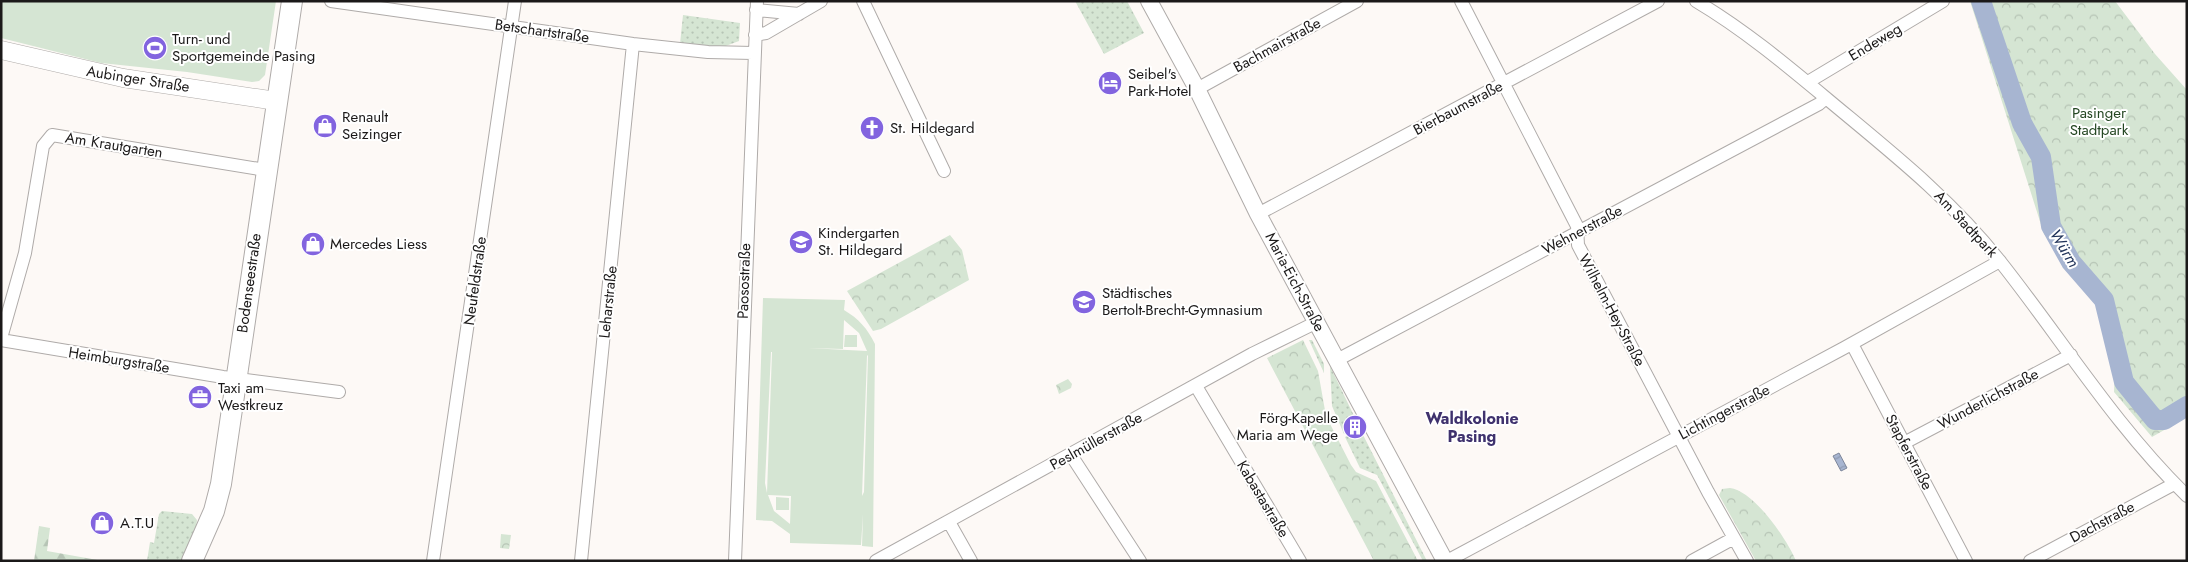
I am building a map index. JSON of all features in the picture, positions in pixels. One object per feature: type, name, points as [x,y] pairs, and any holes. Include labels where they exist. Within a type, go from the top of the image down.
[{"type":"main road","name":"Bodenseestraße","points":[[192,561],[218,498],[265,170],[292,1]]},
{"type":"main road","name":"Aubinger Straße","points":[[1,50],[106,75],[276,101]]},
{"type":"street","name":"Betschartstraße","points":[[331,1],[633,44],[708,52],[754,53]]},
{"type":"street","name":"Neufeldstraße","points":[[433,561],[515,1]]},
{"type":"street","points":[[755,35],[766,33],[821,1]]},
{"type":"street","points":[[863,1],[944,171]]},
{"type":"street","name":"Maria-Eich-Straße","points":[[1149,1],[1197,89],[1258,214],[1446,561]]},
{"type":"street","name":"Bachmairstraße","points":[[1197,89],[1357,1]]},
{"type":"street","name":"Wilhelm-Hey-Straße","points":[[1461,1],[1577,226],[1579,247],[1678,436],[1748,561]]},
{"type":"street","name":"Bierbaumstraße","points":[[1258,214],[1658,1]]},
{"type":"street","name":"Am Stadtpark","points":[[1696,1],[1742,30],[1808,82],[1955,208],[2000,261],[2130,431],[2174,484],[2187,496]]},
{"type":"street","name":"Endeweg","points":[[1808,82],[1943,1]]},
{"type":"street","points":[[756,5],[799,14]]},
{"type":"street","name":"Paosostraße","points":[[735,561],[756,5]]},
{"type":"street","name":"Leharstraße","points":[[581,561],[633,44]]},
{"type":"street","name":"Wehnerstraße","points":[[1336,360],[1577,234],[1819,104],[1826,98]]},
{"type":"street","name":"Am Krautgarten","points":[[1,339],[25,253],[43,146],[52,135],[265,170]]},
{"type":"street","name":"Lichtingerstraße","points":[[1446,561],[1852,344],[2000,261]]},
{"type":"street","name":"Peslmüllerstraße","points":[[876,561],[1317,322]]},
{"type":"street","name":"Heimburgstraße","points":[[1,339],[236,379],[339,392]]},
{"type":"street","name":"Stapferstraße","points":[[1852,344],[1966,561]]},
{"type":"street","name":"Wunderlichstraße","points":[[1904,443],[2071,355]]},
{"type":"street","name":"Kabastastraße","points":[[1196,386],[1300,561]]},
{"type":"street","points":[[1071,455],[1140,561]]},
{"type":"street","name":"Dachstraße","points":[[2030,561],[2174,484]]},
{"type":"street","points":[[949,522],[971,561]]},
{"type":"street","points":[[1692,561],[1734,538]]},
{"type":"green space","name":"Turn- und Sportgemeinde Pasing","points":[[1,1],[276,1],[265,75],[259,81],[252,82],[187,72],[101,63],[1,38]]},
{"type":"green space","points":[[1075,1],[1127,1],[1144,33],[1104,54]]},
{"type":"green space","name":"Pasinger Stadtpark","points":[[1970,1],[2115,1],[2155,54],[2187,90],[2187,417],[2152,437],[2114,392],[2117,318],[2044,234]]},
{"type":"green space","points":[[683,15],[740,23],[739,41],[723,47],[680,44]]},
{"type":"green space","points":[[950,235],[962,250],[969,280],[881,329],[873,331],[847,291]]},
{"type":"green space","points":[[763,298],[845,300],[844,310],[862,324],[875,344],[873,547],[862,546],[863,514],[861,545],[790,543],[790,534],[772,521],[756,520]],"holes":[[[844,320],[859,333],[867,351],[808,348],[843,349]],[[771,352],[772,352],[767,493],[765,483]],[[867,356],[864,492],[862,496]],[[768,495],[791,496],[790,524],[774,511]]]},
{"type":"green space","points":[[845,335],[857,335],[857,347],[844,347]]},
{"type":"green space","points":[[1303,340],[1318,371],[1326,416],[1351,465],[1356,472],[1376,481],[1418,561],[1374,561],[1267,358]]},
{"type":"green space","points":[[1309,340],[1312,340],[1324,364],[1324,373]]},
{"type":"green space","points":[[1330,366],[1357,422],[1350,425],[1352,430],[1344,434],[1332,406]]},
{"type":"green space","points":[[1068,379],[1072,384],[1071,388],[1059,394],[1056,385]]},
{"type":"green space","points":[[1360,429],[1427,561],[1423,561],[1377,475],[1360,468],[1345,437]]},
{"type":"green space","points":[[1730,488],[1739,491],[1749,498],[1769,517],[1796,561],[1756,561],[1719,495],[1722,489]]},
{"type":"green space","points":[[776,497],[789,498],[789,510],[776,510]]},
{"type":"green space","points":[[162,511],[192,514],[197,520],[196,528],[181,561],[147,561],[150,542],[154,543],[159,514]]},
{"type":"green space","points":[[39,526],[50,528],[47,551],[103,561],[34,561]]},
{"type":"green space","points":[[501,534],[511,535],[509,549],[500,548]]},
{"type":"water","points":[[1839,453],[1847,468],[1841,471],[1833,456]]},
{"type":"waterway","name":"Würm","points":[[1981,1],[2022,123],[2041,157],[2051,226],[2071,262],[2104,300],[2124,382],[2155,420],[2164,420],[2187,406]]},
{"type":"place","name":"Turn- und Sportgemeinde Pasing","points":[[155,48]]},
{"type":"place","name":"Seibel's Park-Hotel","points":[[1110,83]]},
{"type":"place","name":"Renault Seizinger","points":[[325,126]]},
{"type":"place","name":"St. Hildegard","points":[[872,128]]},
{"type":"place","name":"Kindergarten St. Hildegard","points":[[801,242]]},
{"type":"place","name":"Mercedes Liess","points":[[313,244]]},
{"type":"place","name":"Städtisches Bertolt-Brecht-Gymnasium","points":[[1084,302]]},
{"type":"place","name":"Taxi am Westkreuz","points":[[200,397]]},
{"type":"place","name":"Förg-Kapelle Maria am Wege","points":[[1355,427]]},
{"type":"place","name":"A.T.U","points":[[102,523]]},
{"type":"district","name":"Waldkolonie Pasing","points":[[1472,427]]}]
